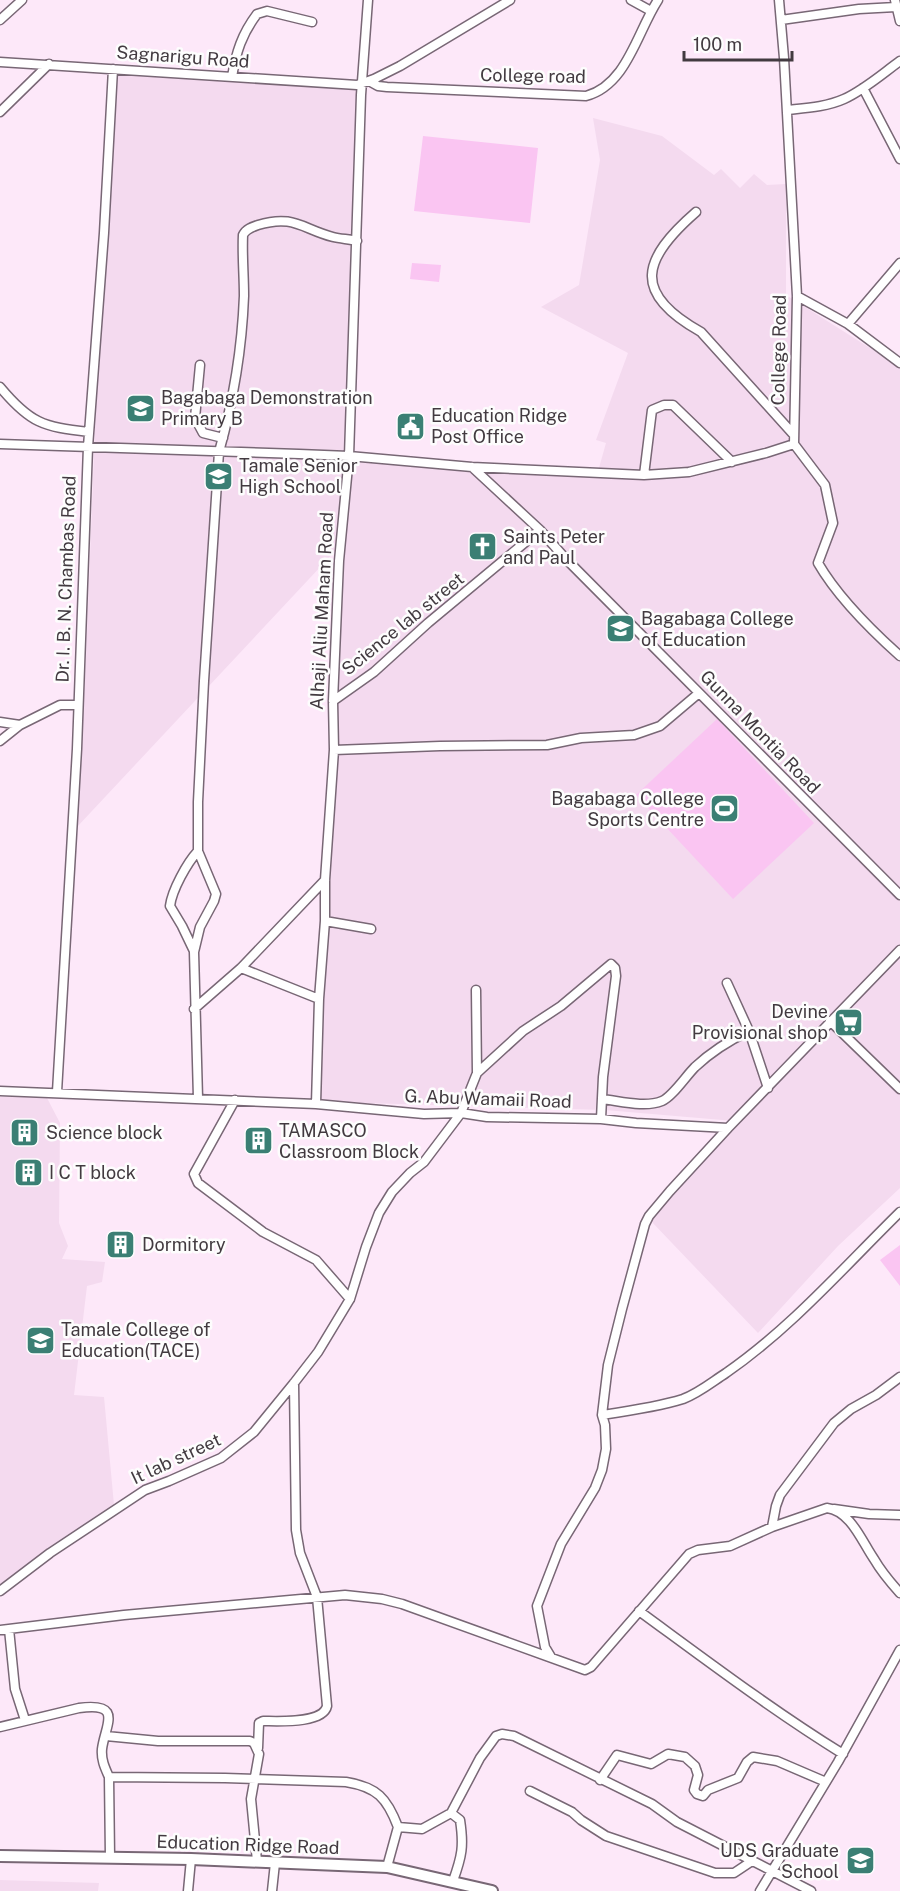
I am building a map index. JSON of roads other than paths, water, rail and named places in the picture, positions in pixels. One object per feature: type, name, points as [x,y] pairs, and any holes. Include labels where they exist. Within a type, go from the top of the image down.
[{"type":"main road","name":"Education Ridge Road","points":[[0,1856],[191,1859],[387,1867],[485,1890]]},
{"type":"street","points":[[0,20],[22,0]]},
{"type":"street","name":"Alhaji Aliu Maham Road","points":[[316,1104],[325,880],[334,750],[333,701],[339,561],[349,456],[361,95],[366,82],[368,0]]},
{"type":"street","points":[[366,82],[400,66],[510,0]]},
{"type":"street","points":[[631,0],[651,11]]},
{"type":"street","name":"College road","points":[[366,82],[392,88],[586,96],[608,86],[619,72],[658,0]]},
{"type":"street","name":"College Road","points":[[782,2],[781,20],[797,296],[794,440]]},
{"type":"street","points":[[781,20],[895,4],[900,21]]},
{"type":"street","points":[[232,77],[236,54],[245,31],[256,14],[267,11],[312,22]]},
{"type":"street","points":[[787,110],[818,107],[843,100],[900,61]]},
{"type":"street","name":"Sagnarigu Road","points":[[0,62],[355,85],[366,82]]},
{"type":"street","points":[[0,112],[49,64]]},
{"type":"street","name":"Dr. I. B. N. Chambas Road","points":[[57,1092],[78,705],[88,447],[104,233],[113,69]]},
{"type":"street","points":[[863,88],[900,159]]},
{"type":"street","points":[[696,212],[672,235],[653,262],[650,272],[657,296],[684,322],[701,332],[794,440],[825,485],[833,523],[818,563],[825,576],[848,603],[900,656]]},
{"type":"street","points":[[198,1098],[194,952],[200,927],[216,894],[198,851],[204,681],[219,452],[233,387],[242,320],[244,232],[257,225],[279,221],[294,222],[332,237],[357,240]]},
{"type":"street","points":[[848,324],[900,262]]},
{"type":"street","points":[[797,296],[848,324],[900,363]]},
{"type":"street","points":[[200,365],[195,418],[203,433],[223,438]]},
{"type":"street","points":[[0,387],[13,402],[39,422],[54,428],[89,432]]},
{"type":"street","points":[[644,475],[652,410],[664,405],[673,405],[732,462]]},
{"type":"street","points":[[0,444],[349,456],[472,467],[644,475],[678,474],[732,462],[794,440]]},
{"type":"street","name":"Gunna Montia Road","points":[[472,467],[540,530],[900,895]]},
{"type":"street","name":"Science lab street","points":[[333,701],[374,672],[428,623],[540,530]]},
{"type":"street","points":[[334,750],[547,745],[581,738],[634,735],[660,726],[699,693]]},
{"type":"street","points":[[0,741],[20,725],[60,705],[78,705]]},
{"type":"street","points":[[0,722],[20,725]]},
{"type":"street","points":[[194,952],[170,906],[171,898],[189,861],[198,851]]},
{"type":"street","points":[[195,1009],[241,968],[325,880]]},
{"type":"street","points":[[325,921],[371,929]]},
{"type":"street","points":[[551,1658],[545,1647],[537,1606],[561,1544],[595,1488],[602,1470],[606,1449],[605,1425],[602,1415],[608,1365],[645,1224],[670,1191],[728,1128],[900,950]]},
{"type":"street","points":[[477,1073],[523,1032],[561,1006],[611,964],[615,968],[616,976],[601,1119]]},
{"type":"street","points":[[241,968],[319,999]]},
{"type":"street","points":[[728,983],[749,1031],[768,1088]]},
{"type":"street","points":[[476,990],[477,1073]]},
{"type":"street","points":[[830,1022],[900,1089]]},
{"type":"street","points":[[602,1099],[654,1103],[666,1099],[714,1050],[749,1031]]},
{"type":"street","name":"It lab street","points":[[0,1591],[50,1553],[145,1490],[221,1458],[254,1432],[318,1352],[350,1299],[379,1213],[392,1192],[424,1162],[461,1113],[477,1073]]},
{"type":"street","name":"G. Abu Wamaii Road","points":[[0,1091],[198,1098],[316,1104],[424,1114],[461,1113],[487,1117],[601,1119],[636,1124],[728,1128]]},
{"type":"street","points":[[235,1100],[194,1174],[198,1184],[263,1232],[316,1260],[350,1299]]},
{"type":"street","points":[[602,1415],[659,1405],[683,1398],[700,1390],[739,1364],[788,1324],[900,1212]]},
{"type":"street","points":[[772,1527],[780,1495],[834,1423],[900,1377]]},
{"type":"street","points":[[257,1862],[251,1799],[259,1754],[259,1723],[311,1718],[326,1711],[317,1597],[300,1552],[296,1530],[294,1383]]},
{"type":"street","points":[[25,1720],[15,1689],[5,1629],[124,1615],[345,1595],[382,1599],[402,1604],[585,1670],[689,1554],[698,1550],[730,1546],[772,1527],[827,1508],[869,1514],[900,1515]]},
{"type":"street","points":[[834,1509],[853,1525],[873,1558],[900,1593]]},
{"type":"street","points":[[639,1611],[748,1692],[843,1754]]},
{"type":"street","points":[[760,1891],[843,1754],[900,1650]]},
{"type":"street","points":[[0,1728],[25,1720],[90,1706],[102,1709],[108,1715],[110,1720],[102,1748],[102,1761],[109,1777],[110,1857]]},
{"type":"street","points":[[398,1827],[422,1829],[451,1813],[480,1758],[496,1736],[502,1734],[514,1736],[652,1804],[677,1822],[811,1891]]},
{"type":"street","points":[[106,1736],[158,1741],[250,1741],[258,1748]]},
{"type":"street","points":[[600,1780],[618,1755],[651,1764],[668,1754],[675,1754],[685,1757],[695,1766],[698,1775],[694,1790],[703,1796],[717,1785],[738,1778],[747,1762],[753,1757],[777,1761],[826,1782]]},
{"type":"street","points":[[109,1777],[225,1778],[345,1782],[362,1785],[372,1790],[390,1806],[398,1827],[387,1867]]},
{"type":"street","points":[[530,1791],[572,1812],[580,1820],[606,1836],[715,1873],[734,1873],[752,1861]]},
{"type":"street","points":[[451,1813],[460,1820],[463,1843],[453,1881]]},
{"type":"street","points":[[188,1891],[191,1859]]},
{"type":"street","points":[[272,1891],[275,1863]]},
{"type":"place","name":"Bagabaga Demonstration Primary B","points":[[140,408]]},
{"type":"place","name":"Education Ridge Post Office","points":[[410,426]]},
{"type":"place","name":"Tamale Senior High School","points":[[218,476]]},
{"type":"place","name":"Saints Peter and Paul","points":[[482,547]]},
{"type":"place","name":"Bagabaga College of Education","points":[[620,629]]},
{"type":"place","name":"Bagabaga College Sports Centre","points":[[725,809]]},
{"type":"place","name":"Devine Provisional shop","points":[[849,1022]]},
{"type":"place","name":"Science block","points":[[25,1133]]},
{"type":"place","name":"TAMASCO Classroom Block","points":[[258,1141]]},
{"type":"place","name":"I C T block","points":[[28,1173]]},
{"type":"place","name":"Dormitory","points":[[121,1245]]},
{"type":"place","name":"Tamale College of Education(TACE)","points":[[40,1340]]},
{"type":"place","name":"UDS Graduate School","points":[[860,1861]]}]
